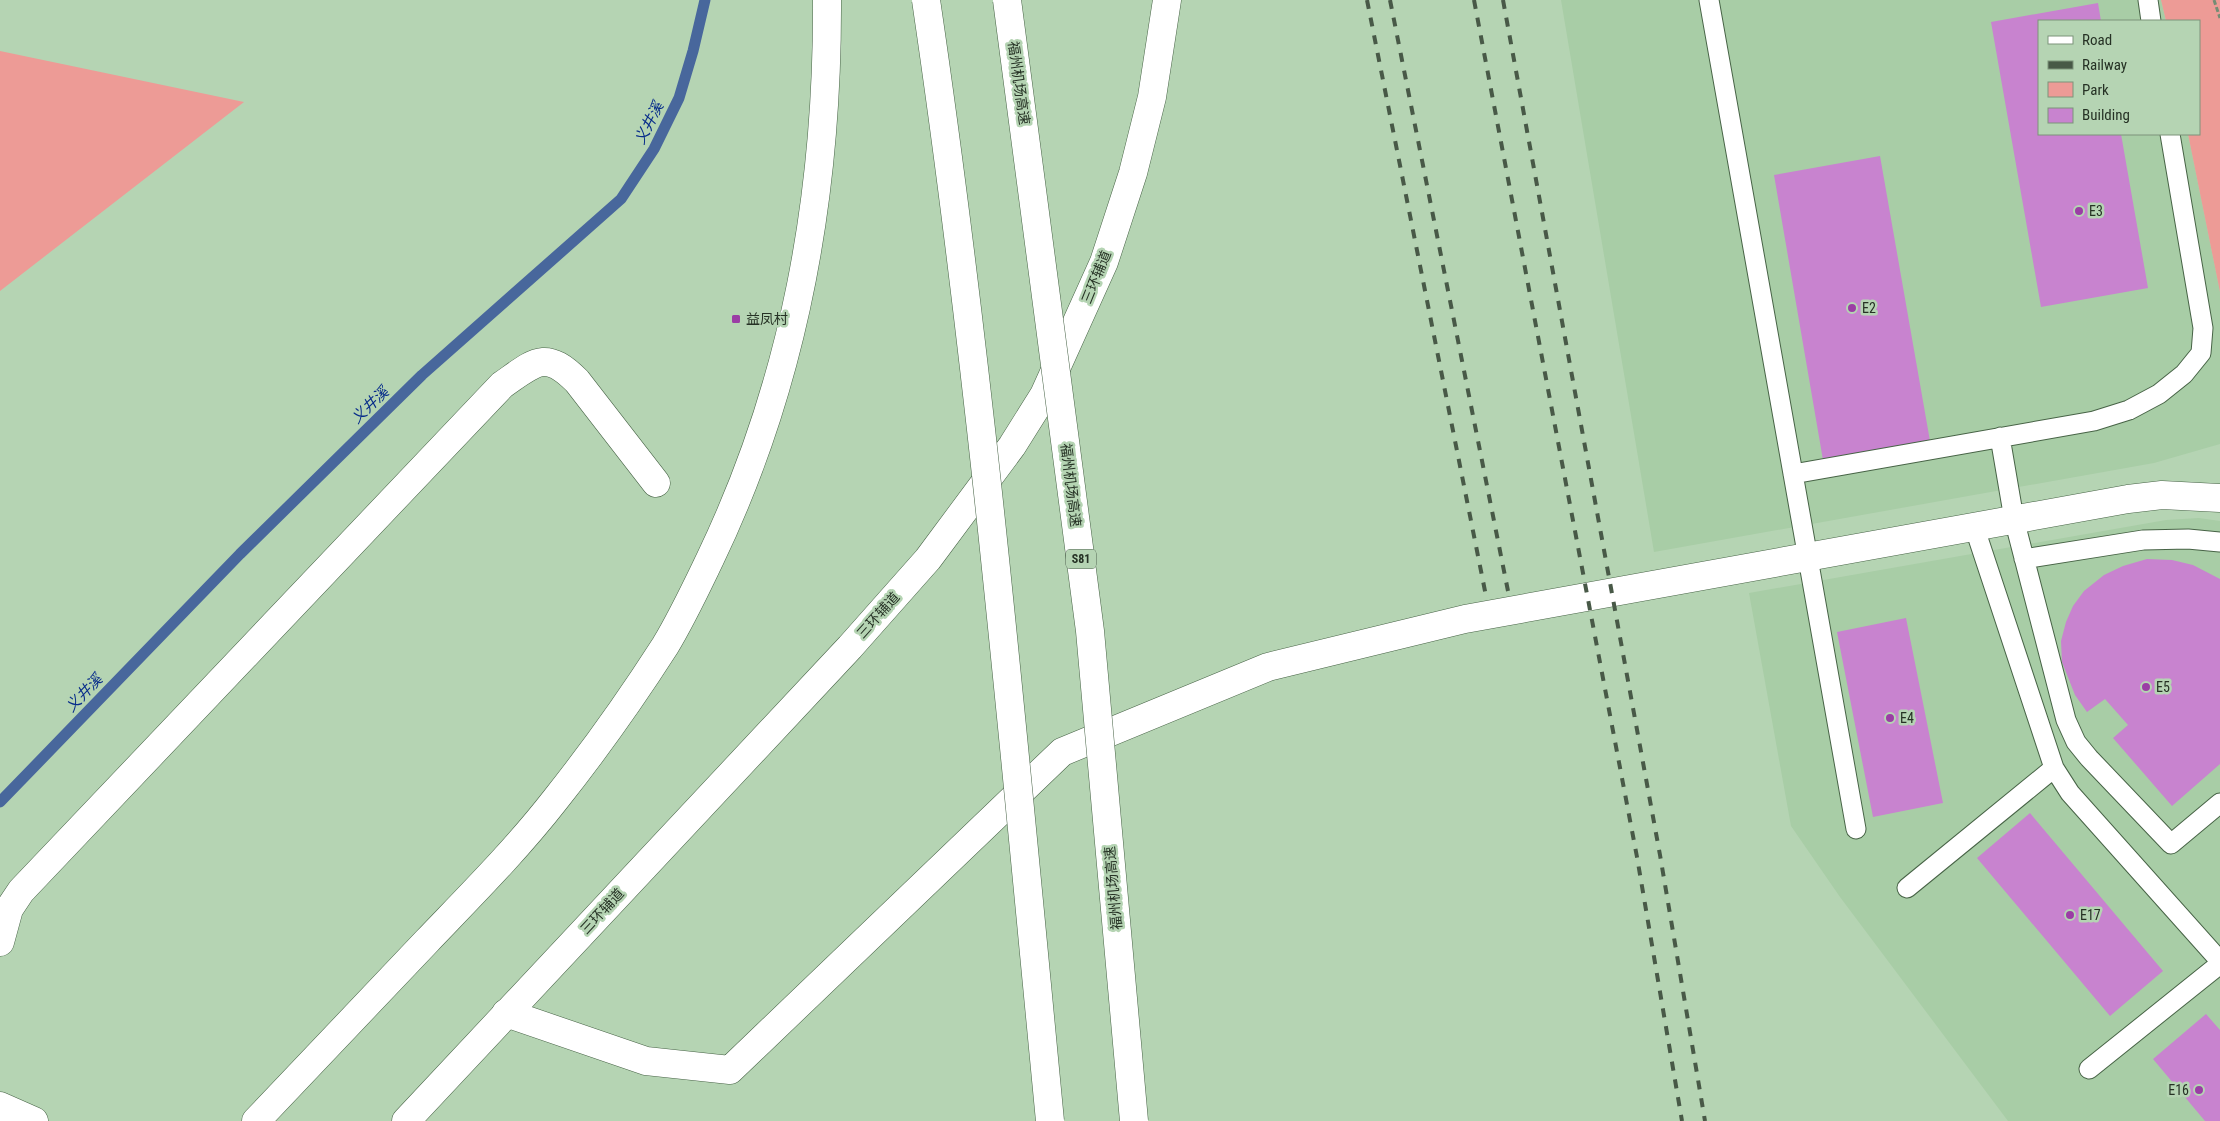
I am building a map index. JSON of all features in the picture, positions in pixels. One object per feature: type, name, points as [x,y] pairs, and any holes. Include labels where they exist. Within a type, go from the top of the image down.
[{"type":"main road","points":[[256,1121],[509,855],[555,800],[616,718],[666,644],[703,574],[734,509],[765,428],[784,364],[801,290],[814,224],[820,165],[825,100],[827,0]]},
{"type":"main road","points":[[926,0],[946,137],[1003,633],[1050,1121]]},
{"type":"main road","name":"福州机场高速","points":[[1007,0],[1090,631],[1134,1121]]},
{"type":"main road","name":"三环辅道","points":[[406,1121],[850,647],[928,559],[1012,446],[1044,395],[1104,262],[1132,173],[1152,98],[1167,0]]},
{"type":"main road","points":[[0,942],[10,909],[21,891],[502,385],[538,363],[552,362],[564,367],[656,483]]},
{"type":"main road","points":[[506,1013],[646,1061],[730,1070],[1062,752],[1268,667],[1464,619],[1974,526],[2162,495],[2220,498]]},
{"type":"main road","points":[[0,1106],[34,1121]]},
{"type":"lane","points":[[1709,0],[1856,829]]},
{"type":"lane","points":[[2148,0],[2151,20]]},
{"type":"lane","points":[[1793,474],[2094,421],[2129,410],[2159,394],[2184,374],[2200,353],[2203,328],[2170,135]]},
{"type":"lane","points":[[2000,437],[2014,519],[2066,720],[2076,742],[2171,844],[2220,803]]},
{"type":"lane","points":[[1974,526],[2054,768],[2070,792],[2220,962],[2089,1069]]},
{"type":"lane","points":[[2024,558],[2143,540],[2188,539],[2220,542]]},
{"type":"lane","points":[[1907,888],[2054,768]]},
{"type":"path","points":[[2214,0],[2220,18]]},
{"type":"shaded area","points":[[1561,0],[2161,0],[2166,20],[2038,20],[2038,135],[2188,135],[2220,292],[2220,444],[2154,463],[1654,552]]},
{"type":"shaded area","points":[[2199,518],[2220,521],[2220,1121],[2008,1121],[1840,897],[1791,826],[1749,593],[2166,520]]},
{"type":"green space","points":[[2161,0],[2220,0],[2220,292],[2188,135],[2200,135],[2200,20],[2166,20]]},
{"type":"green space","points":[[0,51],[244,102],[0,291]]},
{"type":"building","name":"E3","points":[[2098,3],[2101,20],[2038,20],[2038,135],[2121,135],[2148,288],[2041,307],[1991,22]]},
{"type":"building","name":"E2","points":[[1880,156],[1930,441],[1823,460],[1774,175]]},
{"type":"building","name":"E5","points":[[2147,559],[2172,560],[2193,565],[2220,579],[2220,764],[2172,806],[2113,738],[2128,725],[2105,699],[2087,712],[2075,695],[2062,662],[2061,641],[2066,622],[2073,606],[2084,591],[2104,575],[2123,566]]},
{"type":"building","name":"E4","points":[[1906,618],[1943,803],[1873,817],[1837,632]]},
{"type":"building","name":"E17","points":[[2030,813],[2163,971],[2110,1016],[1977,858]]},
{"type":"building","name":"E16","points":[[2206,1014],[2220,1030],[2220,1121],[2205,1121],[2153,1059]]},
{"type":"waterway","name":"义井溪","points":[[0,802],[240,554],[422,375],[621,199],[654,149],[679,98],[705,0]]},
{"type":"railway","points":[[1367,0],[1486,596]]},
{"type":"railway","points":[[1390,0],[1508,591]]},
{"type":"railway","points":[[1474,0],[1637,857],[1682,1121]]},
{"type":"railway","points":[[1503,0],[1660,855],[1705,1121]]},
{"type":"place","name":"E3","points":[[2079,211]]},
{"type":"place","name":"E2","points":[[1852,308]]},
{"type":"place","name":"益凤村","points":[[736,319]]},
{"type":"place","name":"E5","points":[[2146,687]]},
{"type":"place","name":"E4","points":[[1890,718]]},
{"type":"place","name":"E17","points":[[2070,915]]},
{"type":"place","name":"E16","points":[[2199,1090]]}]
